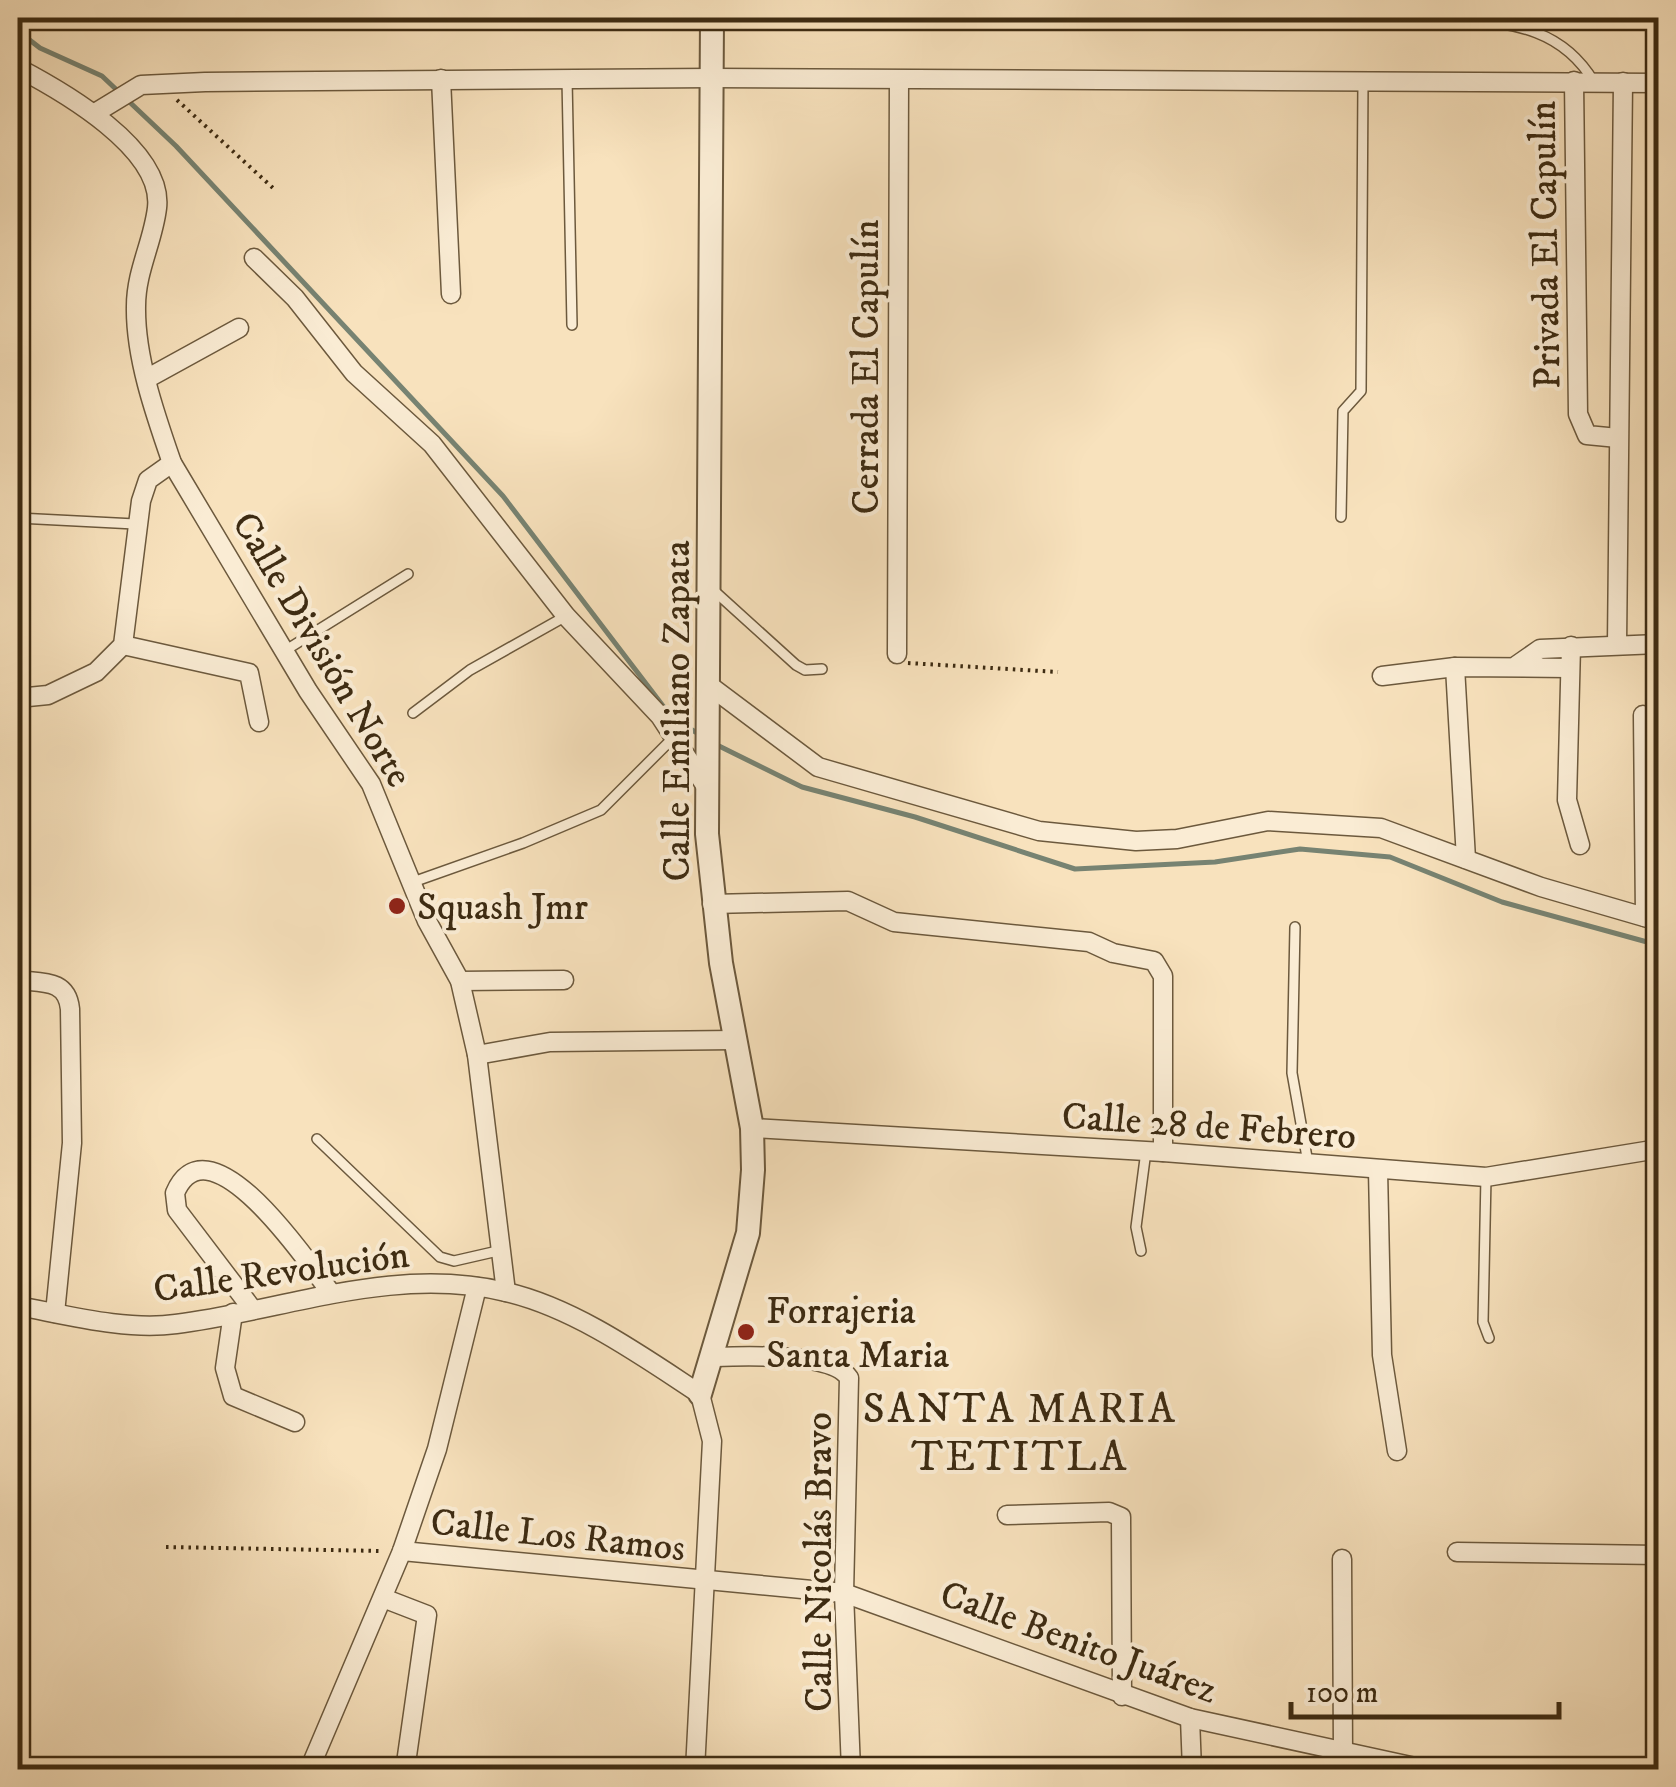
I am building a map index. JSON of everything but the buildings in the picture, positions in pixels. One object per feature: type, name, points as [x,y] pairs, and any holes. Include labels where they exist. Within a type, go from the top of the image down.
[{"type":"street","name":"Calle Emiliano Zapata","points":[[700,1394],[748,1233],[752,1128],[712,904],[707,777],[712,18]]},
{"type":"street","points":[[18,68],[99,110],[150,84],[711,78],[1658,83]]},
{"type":"street","points":[[441,79],[450,294]]},
{"type":"street","name":"Cerrada El Capulín","points":[[897,654],[898,80]]},
{"type":"street","name":"Privada El Capulín","points":[[1574,81],[1578,414],[1587,435],[1618,438]]},
{"type":"street","points":[[1617,644],[1623,82]]},
{"type":"street","name":"Calle División Norte","points":[[99,110],[140,160],[157,190],[157,208],[136,290],[138,339],[172,462],[308,691],[371,784],[427,921],[460,982],[477,1055],[506,1292]]},
{"type":"street","points":[[254,258],[294,298],[354,372],[432,444],[566,616],[660,716],[707,777]]},
{"type":"street","points":[[148,378],[239,328]]},
{"type":"street","points":[[18,698],[48,695],[96,672],[123,644],[135,524],[148,480],[172,462]]},
{"type":"street","points":[[123,644],[249,673],[259,722]]},
{"type":"street","points":[[1517,664],[1540,648],[1658,644]]},
{"type":"street","points":[[1571,646],[1567,800],[1580,846]]},
{"type":"street","points":[[1382,676],[1517,664],[1570,668]]},
{"type":"street","points":[[1455,667],[1466,860]]},
{"type":"street","points":[[710,696],[818,768],[1039,831],[1136,842],[1177,840],[1268,821],[1381,828],[1466,860],[1652,919],[1643,715]]},
{"type":"street","points":[[712,904],[848,901],[885,921],[1089,942],[1113,953],[1154,961],[1163,976],[1154,1151]]},
{"type":"street","points":[[18,980],[59,986],[68,994],[70,1009],[72,1143],[55,1313]]},
{"type":"street","points":[[460,982],[564,980]]},
{"type":"street","points":[[477,1055],[550,1042],[736,1040]]},
{"type":"street","name":"Calle 28 de Febrero","points":[[752,1128],[1154,1151],[1486,1177],[1658,1149]]},
{"type":"street","points":[[1378,1170],[1382,1355],[1397,1451]]},
{"type":"street","points":[[253,1310],[177,1210],[175,1193],[185,1180],[211,1173],[239,1183],[331,1294]]},
{"type":"street","name":"Calle Revolución","points":[[18,1306],[155,1326],[401,1283],[476,1287],[506,1292],[606,1336],[700,1394]]},
{"type":"street","points":[[309,1770],[402,1551],[437,1449],[476,1287]]},
{"type":"street","points":[[234,1314],[226,1384],[233,1396],[248,1405],[295,1422]]},
{"type":"street","name":"Calle Nicolás Bravo","points":[[712,1357],[797,1359],[846,1372],[851,1399],[844,1594],[851,1770]]},
{"type":"street","points":[[695,1770],[712,1441],[700,1394]]},
{"type":"street","points":[[1007,1515],[1114,1512],[1125,1526],[1122,1696]]},
{"type":"street","name":"Calle Los Ramos","points":[[402,1551],[707,1581]]},
{"type":"street","points":[[1456,1552],[1658,1555]]},
{"type":"street","points":[[1342,1559],[1343,1754]]},
{"type":"street","name":"Calle Benito Juárez","points":[[707,1581],[844,1594],[1190,1718],[1430,1770]]},
{"type":"street","points":[[383,1598],[427,1615],[405,1770]]},
{"type":"street","points":[[1190,1718],[1192,1770]]},
{"type":"lane","points":[[1460,18],[1510,23],[1556,40],[1572,52],[1594,82]]},
{"type":"lane","points":[[567,79],[572,325]]},
{"type":"lane","points":[[1340,517],[1342,411],[1360,391],[1363,81]]},
{"type":"lane","points":[[18,518],[135,524]]},
{"type":"lane","points":[[286,650],[408,574]]},
{"type":"lane","points":[[709,586],[796,664],[805,670],[822,669]]},
{"type":"lane","points":[[413,712],[470,670],[566,616]]},
{"type":"lane","points":[[413,882],[601,810],[674,737]]},
{"type":"lane","points":[[1295,927],[1291,1055],[1308,1166]]},
{"type":"lane","points":[[318,1139],[440,1256],[454,1261],[502,1250]]},
{"type":"lane","points":[[1141,1251],[1136,1227],[1154,1151]]},
{"type":"lane","points":[[1486,1177],[1483,1322],[1489,1338]]},
{"type":"path","points":[[150,84],[273,188]]},
{"type":"path","points":[[897,654],[920,667],[1058,672]]},
{"type":"path","points":[[166,1547],[402,1551]]},
{"type":"waterway","points":[[18,31],[40,48],[102,76],[176,146],[503,496],[673,719],[699,734]]},
{"type":"waterway","points":[[717,745],[802,787],[915,817],[1075,869],[1215,862],[1300,849],[1390,857],[1502,902],[1658,945]]},
{"type":"place","name":"Squash Jmr","points":[[397,906]]},
{"type":"place","name":"Forrajeria Santa Maria","points":[[746,1332]]},
{"type":"district","name":"SANTA MARIA TETITLA","points":[[1020,1431]]}]
